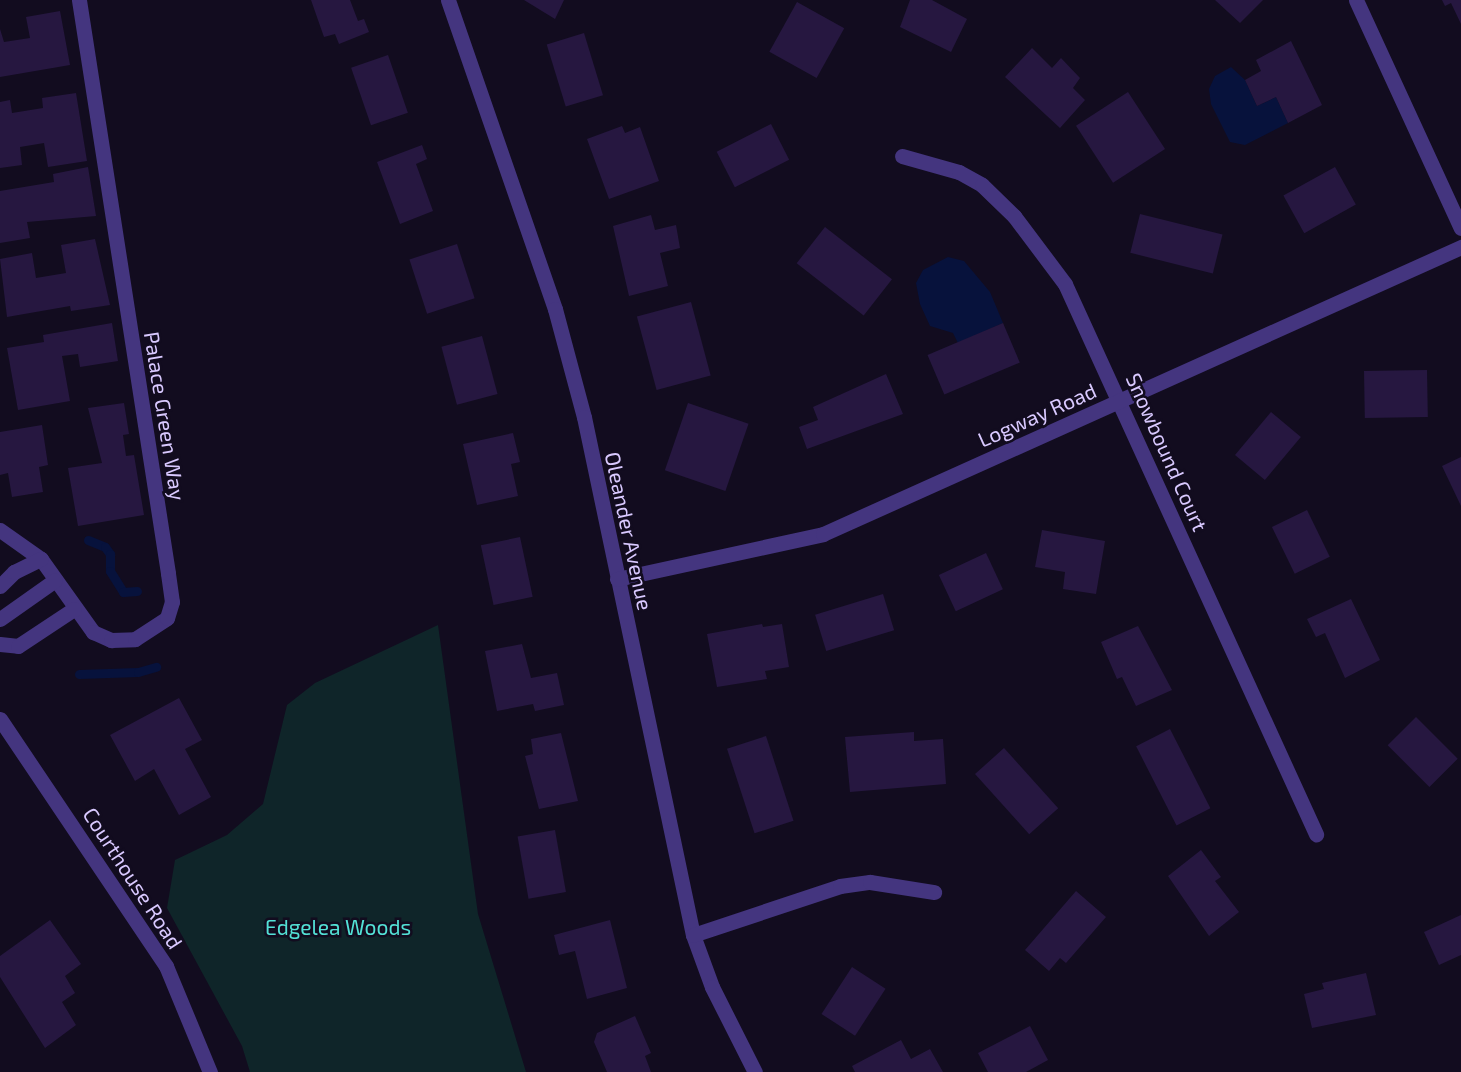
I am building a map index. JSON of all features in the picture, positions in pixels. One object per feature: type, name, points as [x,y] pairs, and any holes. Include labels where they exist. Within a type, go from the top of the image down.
[{"type":"street","name":"Palace Green Way","points":[[0,530],[41,559],[74,609],[93,632],[111,639],[135,639],[162,623],[172,602],[79,0]]},
{"type":"street","name":"Oleander Avenue","points":[[448,0],[555,309],[584,417],[693,935],[712,987],[755,1072]]},
{"type":"street","points":[[1356,0],[1461,228]]},
{"type":"street","name":"Snowbound Court","points":[[902,156],[959,172],[982,185],[1014,216],[1065,284],[1121,400],[1316,834]]},
{"type":"street","name":"Logway Road","points":[[617,579],[823,534],[1461,247]]},
{"type":"street","points":[[0,586],[14,572],[41,559]]},
{"type":"street","points":[[0,619],[55,580]]},
{"type":"street","points":[[0,644],[18,646],[74,609]]},
{"type":"street","name":"Courthouse Road","points":[[0,719],[166,966],[210,1072]]},
{"type":"street","points":[[693,935],[840,886],[870,882],[934,892]]},
{"type":"green space","name":"Edgelea Woods","points":[[438,625],[478,914],[526,1072],[250,1072],[242,1046],[167,908],[175,860],[227,835],[263,804],[287,705],[315,683]]},
{"type":"shaded area","points":[[1231,67],[1245,80],[1257,106],[1276,97],[1288,123],[1245,145],[1230,142],[1211,104],[1209,89],[1215,76]]},
{"type":"shaded area","points":[[948,257],[964,261],[990,292],[1003,323],[958,343],[953,333],[930,326],[920,304],[916,283],[923,270]]},
{"type":"building","points":[[311,0],[350,0],[358,21],[364,19],[369,32],[339,44],[335,34],[324,37]]},
{"type":"building","points":[[524,0],[564,0],[555,19]]},
{"type":"building","points":[[910,0],[932,0],[967,19],[951,52],[900,27]]},
{"type":"building","points":[[1215,0],[1263,0],[1240,23]]},
{"type":"building","points":[[1442,0],[1461,0],[1461,24],[1451,3],[1445,6]]},
{"type":"building","points":[[797,2],[844,28],[817,78],[769,52]]},
{"type":"building","points":[[60,11],[70,65],[0,77],[0,29],[4,42],[30,38],[26,17]]},
{"type":"building","points":[[584,33],[603,95],[566,107],[547,44]]},
{"type":"building","points":[[1291,41],[1322,105],[1288,123],[1276,97],[1257,106],[1245,80],[1261,71],[1256,60]]},
{"type":"building","points":[[1032,48],[1052,68],[1061,58],[1080,78],[1073,88],[1085,100],[1060,128],[1005,77]]},
{"type":"building","points":[[388,55],[408,113],[371,125],[351,68]]},
{"type":"building","points":[[1128,92],[1165,149],[1113,183],[1076,126]]},
{"type":"building","points":[[76,93],[87,161],[48,167],[44,143],[20,147],[22,165],[0,168],[0,102],[10,100],[12,113],[43,108],[42,98]]},
{"type":"building","points":[[771,124],[789,160],[735,187],[717,152]]},
{"type":"building","points":[[622,126],[625,133],[640,127],[659,181],[609,199],[587,139]]},
{"type":"building","points":[[422,145],[427,159],[416,164],[433,211],[400,224],[377,162]]},
{"type":"building","points":[[88,167],[96,216],[27,222],[30,238],[0,243],[0,191],[54,182],[53,174]]},
{"type":"building","points":[[1335,167],[1356,205],[1304,233],[1283,196]]},
{"type":"building","points":[[1140,214],[1222,235],[1213,273],[1130,253]]},
{"type":"building","points":[[651,215],[655,230],[676,225],[680,248],[660,253],[668,286],[629,296],[613,226]]},
{"type":"building","points":[[825,227],[892,279],[864,316],[797,263]]},
{"type":"building","points":[[95,239],[110,305],[71,311],[70,306],[7,317],[0,259],[32,253],[36,278],[66,273],[61,245]]},
{"type":"building","points":[[457,244],[475,298],[427,314],[409,259]]},
{"type":"building","points":[[691,302],[711,375],[657,390],[637,316]]},
{"type":"building","points":[[112,323],[118,361],[80,367],[78,354],[62,356],[70,401],[18,410],[7,348],[44,342],[43,335]]},
{"type":"building","points":[[1003,323],[1020,363],[944,395],[928,355]]},
{"type":"building","points":[[482,336],[498,394],[457,405],[441,347]]},
{"type":"building","points":[[1427,370],[1428,417],[1365,418],[1364,371]]},
{"type":"building","points":[[886,374],[903,414],[807,449],[799,427],[818,420],[813,407]]},
{"type":"building","points":[[124,403],[129,434],[123,435],[126,456],[134,455],[144,515],[78,526],[68,468],[102,463],[88,408]]},
{"type":"building","points":[[688,403],[749,424],[725,491],[665,470]]},
{"type":"building","points":[[1271,412],[1301,437],[1265,480],[1235,455]]},
{"type":"building","points":[[42,425],[48,465],[39,467],[43,492],[12,497],[8,473],[0,475],[0,432]]},
{"type":"building","points":[[513,433],[520,462],[511,464],[518,496],[477,505],[463,444]]},
{"type":"building","points":[[1461,457],[1461,506],[1442,466]]},
{"type":"building","points":[[1307,510],[1330,557],[1295,574],[1272,527]]},
{"type":"building","points":[[1042,530],[1105,541],[1096,594],[1063,589],[1065,572],[1035,567]]},
{"type":"building","points":[[520,537],[533,597],[494,605],[481,545]]},
{"type":"building","points":[[986,553],[1003,589],[956,611],[939,575]]},
{"type":"building","points":[[883,594],[894,630],[826,651],[815,615]]},
{"type":"building","points":[[1351,599],[1380,660],[1345,678],[1325,633],[1316,637],[1307,619]]},
{"type":"building","points":[[762,624],[763,627],[782,624],[789,667],[765,671],[767,679],[717,687],[707,634]]},
{"type":"building","points":[[1138,626],[1172,690],[1136,706],[1122,677],[1117,679],[1101,642]]},
{"type":"building","points":[[522,644],[531,678],[557,673],[564,705],[535,711],[533,704],[497,711],[485,651]]},
{"type":"building","points":[[179,698],[202,740],[185,749],[211,797],[179,815],[154,769],[135,781],[110,735]]},
{"type":"building","points":[[1416,717],[1458,759],[1429,787],[1388,745]]},
{"type":"building","points":[[1170,729],[1210,808],[1177,826],[1136,746]]},
{"type":"building","points":[[914,732],[914,741],[943,739],[946,784],[850,792],[845,737]]},
{"type":"building","points":[[561,733],[578,801],[539,809],[525,756],[533,754],[531,739]]},
{"type":"building","points":[[766,736],[794,821],[755,833],[727,749]]},
{"type":"building","points":[[1004,748],[1058,808],[1029,834],[975,774]]},
{"type":"building","points":[[555,830],[566,892],[529,899],[518,837]]},
{"type":"building","points":[[1201,850],[1221,877],[1215,881],[1239,912],[1209,936],[1168,876]]},
{"type":"building","points":[[1076,891],[1106,917],[1066,963],[1060,958],[1049,971],[1025,950]]},
{"type":"building","points":[[1461,915],[1461,955],[1439,965],[1424,932]]},
{"type":"building","points":[[50,920],[81,964],[65,976],[75,993],[62,1002],[76,1025],[45,1048],[0,977],[0,956]]},
{"type":"building","points":[[610,920],[627,988],[587,999],[575,951],[559,955],[554,935]]},
{"type":"building","points":[[852,967],[886,989],[855,1036],[822,1014]]},
{"type":"building","points":[[1366,973],[1376,1015],[1312,1028],[1304,994],[1324,989],[1322,983]]},
{"type":"building","points":[[635,1016],[651,1053],[645,1056],[651,1072],[607,1072],[594,1042],[597,1033]]},
{"type":"building","points":[[1030,1026],[1048,1060],[1026,1072],[988,1072],[978,1053]]},
{"type":"building","points":[[901,1040],[911,1059],[930,1049],[943,1072],[855,1072],[852,1066]]},
{"type":"waterway","points":[[88,540],[105,547],[110,554],[110,571],[123,592],[137,591]]},
{"type":"waterway","points":[[79,674],[138,672],[156,667]]}]
